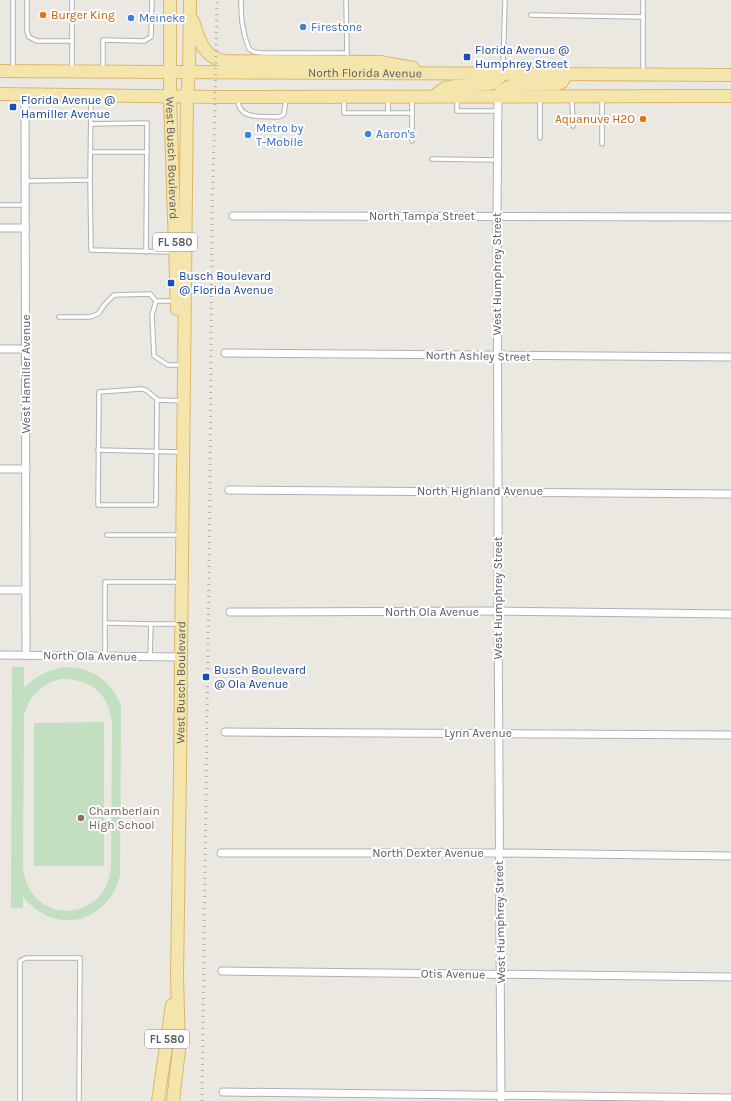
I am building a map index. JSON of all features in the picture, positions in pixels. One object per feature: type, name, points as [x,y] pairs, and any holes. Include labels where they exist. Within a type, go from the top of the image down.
[{"type":"main road","name":"FL 580","points":[[170,0],[170,72]]},
{"type":"main road","name":"FL 580","points":[[187,96],[190,6]]},
{"type":"main road","points":[[190,6],[200,42],[212,57],[219,60],[346,63]]},
{"type":"main road","name":"North Florida Avenue","points":[[0,71],[189,72],[346,63],[447,74],[731,75]]},
{"type":"main road","name":"West Busch Boulevard","points":[[170,72],[177,301],[184,388]]},
{"type":"main road","points":[[434,96],[445,88],[493,83],[503,74]]},
{"type":"main road","points":[[498,96],[507,87],[513,85],[557,84],[562,82],[567,74]]},
{"type":"main road","points":[[643,75],[643,96]]},
{"type":"main road","name":"North Florida Avenue","points":[[0,94],[170,96],[731,96]]},
{"type":"main road","name":"West Busch Boulevard","points":[[173,1101],[179,1050],[177,976],[187,96]]},
{"type":"main road","name":"West Busch Boulevard","points":[[158,1101],[177,976]]},
{"type":"street","name":"West Hamiller Avenue","points":[[25,94],[26,655]]},
{"type":"street","name":"West Humphrey Street","points":[[498,96],[497,356],[501,1098]]},
{"type":"street","name":"North Tampa Street","points":[[233,216],[731,217]]},
{"type":"street","points":[[0,228],[25,228]]},
{"type":"street","points":[[0,349],[26,349]]},
{"type":"street","name":"North Ashley Street","points":[[225,353],[731,357]]},
{"type":"street","points":[[0,469],[26,469]]},
{"type":"street","name":"North Highland Avenue","points":[[229,490],[731,494]]},
{"type":"street","points":[[0,590],[25,590]]},
{"type":"street","name":"North Ola Avenue","points":[[230,612],[731,614]]},
{"type":"street","name":"North Ola Avenue","points":[[0,655],[180,657]]},
{"type":"street","name":"Lynn Avenue","points":[[225,732],[731,735]]},
{"type":"street","name":"North Dexter Avenue","points":[[221,853],[731,856]]},
{"type":"street","name":"Otis Avenue","points":[[222,971],[731,977]]},
{"type":"street","points":[[223,1092],[501,1098],[731,1098]]},
{"type":"lane","points":[[13,0],[13,71]]},
{"type":"lane","points":[[27,0],[27,31],[29,37],[37,41],[72,41]]},
{"type":"lane","points":[[72,0],[72,72]]},
{"type":"lane","points":[[103,72],[103,40],[144,41],[151,37],[152,0]]},
{"type":"lane","points":[[241,0],[241,22],[248,49],[254,52],[346,63],[346,0]]},
{"type":"lane","points":[[503,74],[505,0]]},
{"type":"lane","points":[[643,0],[643,75]]},
{"type":"lane","points":[[531,15],[643,17]]},
{"type":"lane","points":[[91,95],[91,250],[175,252]]},
{"type":"lane","points":[[238,96],[239,109],[243,113],[248,115],[278,117],[284,114],[286,96]]},
{"type":"lane","points":[[344,96],[344,112],[412,113]]},
{"type":"lane","points":[[388,96],[388,113]]},
{"type":"lane","points":[[412,96],[412,141]]},
{"type":"lane","points":[[458,96],[458,111],[498,111]]},
{"type":"lane","points":[[540,96],[540,138]]},
{"type":"lane","points":[[572,96],[572,126]]},
{"type":"lane","points":[[602,96],[602,144]]},
{"type":"lane","points":[[91,124],[147,124],[146,252]]},
{"type":"lane","points":[[91,152],[146,152]]},
{"type":"lane","points":[[432,159],[497,160]]},
{"type":"lane","points":[[25,181],[90,180]]},
{"type":"lane","points":[[0,204],[25,205]]},
{"type":"lane","points":[[59,317],[90,317],[98,314],[114,295],[150,294],[156,301],[177,301]]},
{"type":"lane","points":[[156,301],[152,315],[154,356],[168,365],[182,365]]},
{"type":"lane","points":[[157,399],[156,505],[98,505],[99,392],[141,389],[146,390],[157,399],[158,400],[184,402]]},
{"type":"lane","points":[[98,450],[183,452]]},
{"type":"lane","points":[[107,535],[182,535]]},
{"type":"lane","points":[[105,656],[105,582],[182,582]]},
{"type":"lane","points":[[105,624],[181,624]]},
{"type":"lane","points":[[150,656],[151,624]]},
{"type":"lane","points":[[20,1101],[20,961],[26,958],[80,958],[79,1101]]},
{"type":"green space","points":[[12,667],[24,667],[24,688],[37,677],[50,671],[64,668],[78,668],[91,672],[103,680],[113,691],[121,705],[120,876],[113,892],[104,905],[92,914],[79,919],[64,920],[50,917],[36,909],[23,897],[23,908],[11,908]],"holes":[[[61,679],[81,681],[97,690],[103,696],[110,713],[112,724],[111,867],[106,886],[96,900],[82,908],[67,911],[51,908],[38,899],[28,885],[23,866],[24,716],[29,702],[37,692],[47,684]]]},
{"type":"green space","points":[[104,722],[104,866],[34,866],[34,723]]},
{"type":"railway","points":[[202,1101],[212,215],[217,0]]},
{"type":"place","name":"Burger King","points":[[43,15]]},
{"type":"place","name":"Meineke","points":[[131,18]]},
{"type":"place","name":"Firestone","points":[[303,27]]},
{"type":"place","name":"Florida Avenue @ Humphrey Street","points":[[467,57]]},
{"type":"place","name":"Florida Avenue @ Hamiller Avenue","points":[[13,107]]},
{"type":"place","name":"Aquanuve H2O","points":[[643,119]]},
{"type":"place","name":"Aaron's","points":[[368,134]]},
{"type":"place","name":"Metro by T-Mobile","points":[[248,135]]},
{"type":"place","name":"Busch Boulevard @ Florida Avenue","points":[[171,283]]},
{"type":"place","name":"Busch Boulevard @ Ola Avenue","points":[[206,677]]},
{"type":"place","name":"Chamberlain High School","points":[[81,818]]}]
